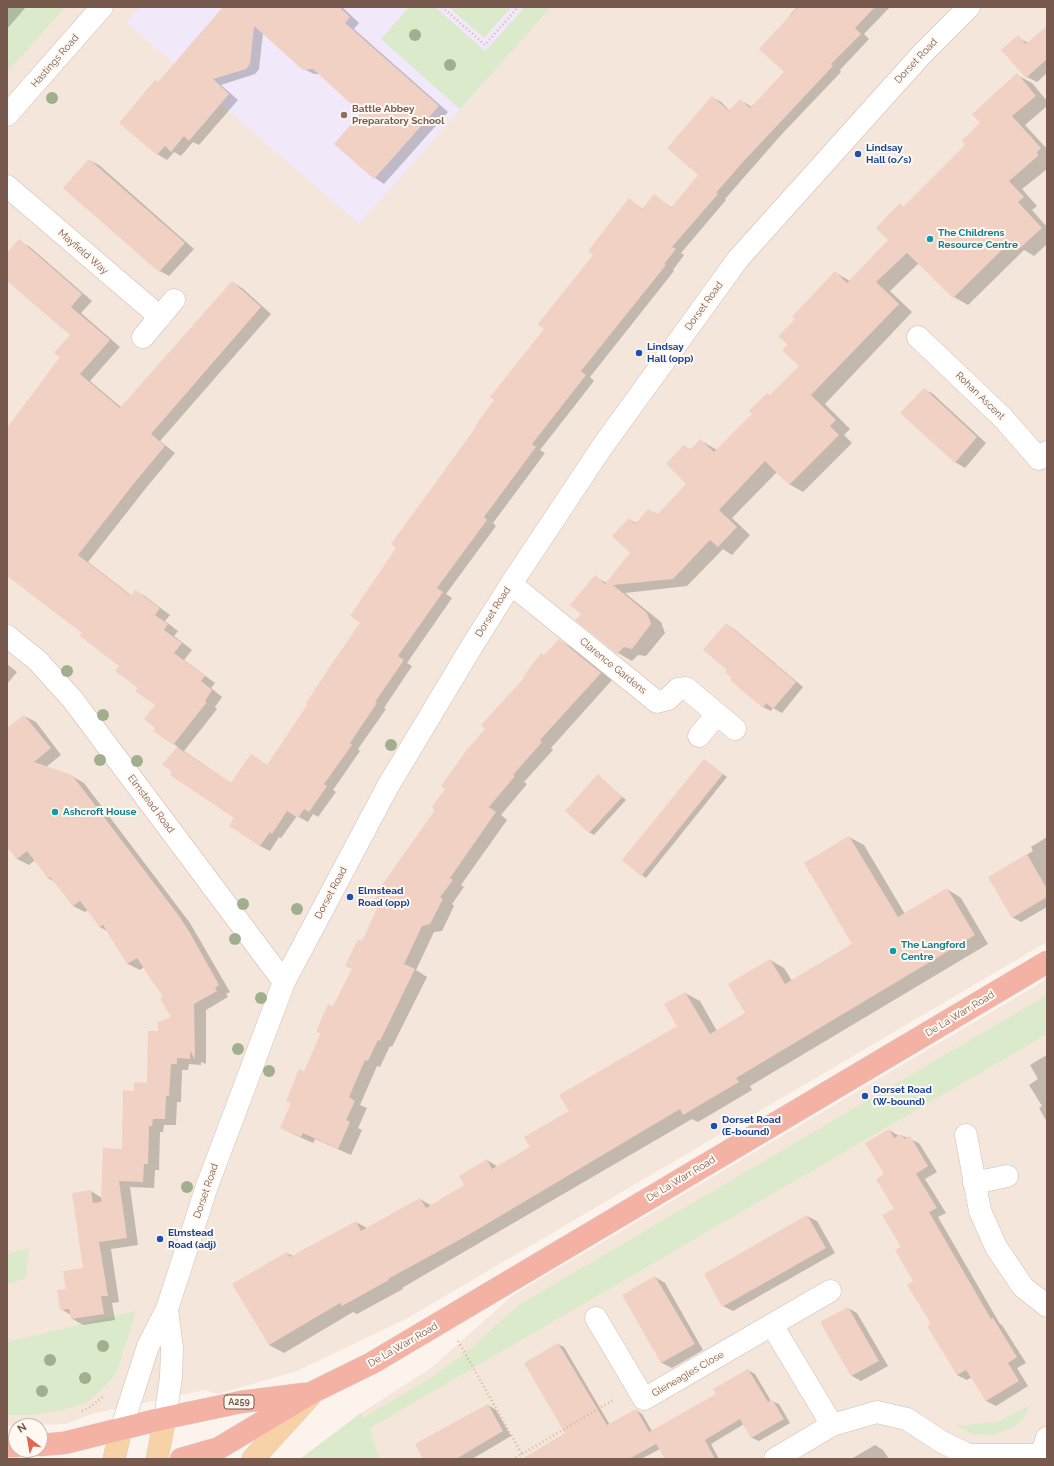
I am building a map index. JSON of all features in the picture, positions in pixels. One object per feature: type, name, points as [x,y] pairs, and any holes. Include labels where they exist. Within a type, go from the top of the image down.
[{"type":"highway","name":"De La Warr Road","points":[[182,1459],[219,1448],[313,1392],[372,1363],[1047,962]]},
{"type":"highway","name":"De La Warr Road","points":[[165,1418],[241,1402],[313,1392]]},
{"type":"highway","name":"A259","points":[[48,1445],[64,1444],[165,1418]]},
{"type":"main road","points":[[254,1459],[313,1392]]},
{"type":"main road","name":"Dorset Road","points":[[157,1459],[165,1418]]},
{"type":"main road","name":"Dorset Road","points":[[114,1459],[121,1430]]},
{"type":"street","name":"Hastings Road","points":[[7,115],[102,7]]},
{"type":"street","name":"Dorset Road","points":[[121,1430],[148,1346],[167,1309],[207,1186],[284,982],[388,786],[511,584],[602,447],[738,260],[922,54],[969,7]]},
{"type":"street","name":"Mayfield Way","points":[[7,186],[160,317]]},
{"type":"street","points":[[143,337],[174,300]]},
{"type":"street","name":"Rohan Ascent","points":[[918,337],[1043,455]]},
{"type":"street","name":"Clarence Gardens","points":[[511,584],[657,702],[668,699],[678,689],[686,688],[735,729]]},
{"type":"street","name":"Elmstead Road","points":[[7,636],[38,661],[73,700],[284,982]]},
{"type":"street","points":[[699,736],[717,714]]},
{"type":"street","points":[[966,1135],[980,1210],[996,1247],[1023,1287],[1047,1306]]},
{"type":"street","points":[[974,1183],[1007,1176]]},
{"type":"street","name":"Gleneagles Close","points":[[596,1318],[644,1399],[830,1291]]},
{"type":"street","name":"Dorset Road","points":[[165,1418],[171,1378],[172,1348],[167,1309]]},
{"type":"street","points":[[772,1325],[832,1426]]},
{"type":"street","points":[[775,1459],[832,1426],[876,1412],[907,1419],[942,1442],[969,1455],[1043,1451]]},
{"type":"path","points":[[442,7],[484,45],[518,7]]},
{"type":"path","points":[[446,1320],[522,1454]]},
{"type":"path","points":[[75,1413],[89,1408],[118,1386],[136,1382]]},
{"type":"path","points":[[514,1459],[598,1409]]},
{"type":"shaded area","points":[[7,7],[1047,7],[1047,942],[406,1319],[297,1371],[218,1394],[205,1390],[92,1414],[66,1424],[48,1425],[48,1418],[8,1418],[7,1426]]},
{"type":"shaded area","name":"Battle Abbey Preparatory School","points":[[139,7],[551,7],[359,224],[126,22]]},
{"type":"shaded area","points":[[1047,979],[1047,1459],[300,1459],[361,1413],[431,1368],[513,1295]]},
{"type":"green space","points":[[7,7],[65,7],[7,72]]},
{"type":"green space","points":[[409,7],[435,7],[485,51],[525,7],[551,7],[460,109],[381,39]]},
{"type":"green space","points":[[449,7],[511,7],[484,38]]},
{"type":"green space","points":[[1047,995],[1047,1034],[370,1428],[379,1459],[300,1459],[361,1413],[363,1418],[435,1375],[470,1349],[519,1305]]},
{"type":"green space","points":[[29,1248],[25,1279],[7,1284],[7,1254]]},
{"type":"green space","points":[[136,1311],[116,1374],[88,1402],[61,1410],[33,1415],[7,1415],[7,1342]]},
{"type":"green space","points":[[1029,1406],[1026,1415],[1014,1427],[994,1435],[973,1434],[956,1426],[998,1422]]},
{"type":"building","points":[[223,7],[339,7],[350,17],[345,23],[439,106],[374,179],[334,144],[361,113],[313,69],[303,70],[254,26],[250,64],[246,69],[213,79],[229,94],[189,141],[184,136],[171,152],[165,146],[157,155],[119,123],[155,80],[158,82]]},
{"type":"building","points":[[798,7],[875,7],[855,28],[861,34],[831,64],[833,66],[742,163],[716,193],[718,194],[672,247],[676,249],[664,264],[666,265],[581,371],[586,375],[532,444],[536,447],[484,517],[487,520],[437,588],[443,592],[398,656],[404,660],[375,702],[377,703],[350,743],[352,745],[324,784],[327,786],[309,812],[304,809],[298,818],[287,811],[272,834],[270,832],[260,846],[229,826],[234,818],[170,775],[172,771],[162,765],[177,747],[231,783],[251,754],[267,765],[308,704],[306,703],[360,623],[350,616],[396,548],[391,544],[476,427],[475,426],[494,400],[490,397],[544,329],[538,324],[593,255],[588,251],[629,198],[642,209],[654,194],[671,208],[698,175],[667,148],[712,96],[729,111],[740,99],[750,108],[784,72],[759,49]]},
{"type":"building","points":[[1047,26],[1047,59],[1026,78],[1001,50],[1018,35],[1026,44]]},
{"type":"building","points":[[1017,73],[1036,96],[1012,116],[1041,148],[1037,152],[1038,156],[1009,181],[1024,197],[1018,202],[1042,228],[1020,248],[1012,240],[953,298],[907,253],[876,282],[899,304],[811,395],[836,420],[830,426],[839,435],[789,485],[765,461],[719,510],[737,527],[718,547],[710,540],[673,579],[613,585],[647,613],[651,624],[632,649],[624,647],[617,654],[575,620],[581,614],[570,605],[595,575],[605,584],[630,553],[612,536],[629,518],[635,524],[648,509],[657,515],[686,484],[666,464],[684,445],[690,450],[700,439],[714,452],[752,414],[749,411],[767,393],[770,395],[799,366],[782,350],[788,345],[778,336],[795,319],[792,317],[835,271],[847,283],[888,240],[876,228],[900,203],[903,207],[965,145],[962,140],[980,123],[972,114]]},
{"type":"building","points":[[89,159],[185,243],[159,272],[63,188]]},
{"type":"building","points":[[19,239],[82,294],[71,307],[110,340],[80,374],[120,408],[232,281],[261,307],[151,434],[165,446],[78,555],[131,596],[135,590],[160,608],[155,615],[168,624],[164,630],[182,643],[174,653],[205,676],[201,681],[212,690],[205,701],[207,702],[173,745],[153,731],[155,728],[144,719],[155,705],[135,691],[138,688],[115,671],[119,666],[80,636],[82,633],[7,576],[7,428],[60,357],[54,353],[70,335],[7,281],[7,253]]},
{"type":"building","points":[[924,388],[977,437],[955,463],[900,413]]},
{"type":"building","points":[[726,623],[796,682],[773,709],[766,703],[763,708],[730,680],[732,678],[725,672],[727,670],[703,650]]},
{"type":"building","points":[[559,639],[601,673],[540,740],[542,742],[513,775],[515,776],[489,807],[496,812],[450,878],[453,880],[440,897],[443,899],[430,924],[422,926],[404,964],[415,969],[380,1041],[378,1040],[368,1061],[365,1060],[349,1097],[355,1101],[346,1120],[350,1122],[338,1149],[303,1133],[301,1137],[280,1128],[291,1103],[286,1101],[299,1069],[304,1071],[321,1033],[316,1031],[328,1004],[333,1006],[352,969],[345,966],[358,939],[362,941],[380,902],[375,900],[380,888],[435,810],[432,807],[445,789],[441,786],[466,751],[485,729],[481,725],[524,678],[523,677],[541,653],[544,655]]},
{"type":"building","points":[[24,715],[51,748],[34,762],[72,775],[179,916],[219,985],[215,988],[217,991],[194,1004],[195,1059],[190,1051],[190,1059],[177,1058],[177,1064],[171,1064],[169,1096],[166,1096],[165,1119],[153,1119],[152,1126],[149,1126],[148,1164],[144,1164],[143,1182],[119,1181],[127,1238],[99,1242],[108,1296],[101,1296],[104,1314],[71,1319],[69,1309],[60,1310],[57,1290],[66,1289],[63,1271],[83,1268],[72,1193],[91,1190],[93,1203],[101,1202],[103,1148],[122,1149],[123,1090],[134,1091],[134,1082],[147,1083],[148,1031],[158,1031],[158,1022],[171,1017],[160,998],[163,997],[137,958],[127,964],[103,925],[100,927],[80,901],[73,906],[50,877],[48,878],[27,851],[17,859],[7,847],[7,728]]},
{"type":"building","points":[[704,759],[723,774],[641,876],[622,860]]},
{"type":"building","points":[[598,774],[622,797],[589,833],[565,811]]},
{"type":"building","points":[[849,836],[898,917],[947,888],[975,935],[736,1078],[739,1082],[683,1115],[680,1109],[470,1234],[342,1306],[340,1303],[269,1345],[232,1284],[287,1252],[290,1257],[356,1221],[361,1231],[420,1198],[426,1208],[464,1185],[459,1176],[487,1159],[492,1169],[530,1147],[524,1137],[569,1111],[559,1095],[677,1026],[664,1004],[685,992],[710,1034],[745,1013],[728,984],[770,959],[785,984],[852,944],[804,863]]},
{"type":"building","points":[[1027,854],[1047,889],[1047,897],[1012,918],[988,877]]},
{"type":"building","points":[[889,1129],[894,1138],[901,1134],[905,1139],[910,1136],[928,1166],[916,1174],[937,1208],[929,1212],[991,1319],[993,1318],[1017,1357],[1008,1363],[1019,1381],[986,1401],[966,1370],[957,1375],[927,1326],[931,1324],[907,1285],[913,1281],[895,1250],[901,1247],[882,1215],[894,1209],[876,1179],[884,1174],[865,1143]]},
{"type":"building","points":[[807,1215],[826,1248],[722,1307],[704,1274]]},
{"type":"building","points":[[655,1276],[695,1344],[661,1363],[622,1295]]},
{"type":"building","points":[[848,1307],[879,1361],[851,1376],[820,1322]]},
{"type":"building","points":[[558,1343],[607,1425],[636,1409],[656,1444],[629,1459],[522,1459],[565,1433],[524,1363]]},
{"type":"building","points":[[748,1369],[768,1402],[772,1399],[784,1419],[751,1438],[740,1419],[705,1440],[715,1459],[665,1459],[649,1432],[716,1394],[713,1389]]},
{"type":"building","points":[[488,1404],[503,1431],[456,1459],[423,1459],[415,1444]]},
{"type":"place","name":"Battle Abbey Preparatory School","points":[[344,115]]},
{"type":"place","name":"Lindsay Hall (o/s)","points":[[858,154]]},
{"type":"place","name":"The Childrens Resource Centre","points":[[930,239]]},
{"type":"place","name":"Lindsay Hall (opp)","points":[[639,353]]},
{"type":"place","name":"Ashcroft House","points":[[55,812]]},
{"type":"place","name":"Elmstead Road (opp)","points":[[350,897]]},
{"type":"place","name":"The Langford Centre","points":[[893,951]]},
{"type":"place","name":"Dorset Road (W-bound)","points":[[865,1096]]},
{"type":"place","name":"Dorset Road (E-bound)","points":[[714,1126]]},
{"type":"place","name":"Elmstead Road (adj)","points":[[160,1239]]}]
